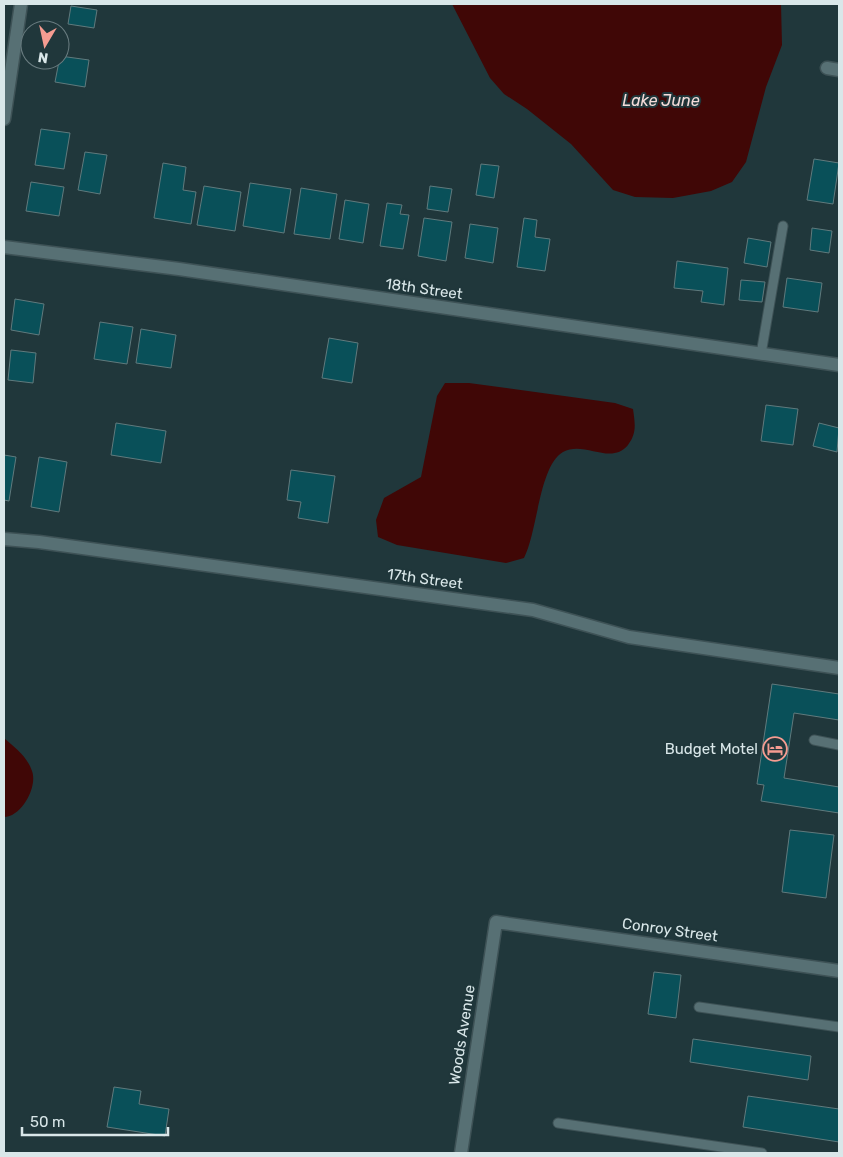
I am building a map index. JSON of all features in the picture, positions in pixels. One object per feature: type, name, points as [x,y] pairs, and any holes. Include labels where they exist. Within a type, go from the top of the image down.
[{"type":"street","points":[[4,119],[21,4]]},
{"type":"street","name":"18th Street","points":[[4,247],[188,271],[839,365]]},
{"type":"street","name":"17th Street","points":[[4,539],[39,542],[533,610],[629,637],[839,668]]},
{"type":"street","name":"Conroy Street","points":[[496,922],[839,971]]},
{"type":"street","name":"Woods Avenue","points":[[461,1153],[496,922]]},
{"type":"lane","points":[[761,354],[783,226]]},
{"type":"lane","points":[[814,740],[839,745]]},
{"type":"lane","points":[[699,1007],[839,1027]]},
{"type":"lane","points":[[558,1123],[762,1153]]},
{"type":"water","name":"Lake June","points":[[452,4],[781,4],[782,45],[766,87],[746,162],[732,182],[711,191],[673,198],[635,197],[613,190],[571,144],[527,109],[504,94],[490,78]]},
{"type":"water","points":[[445,383],[469,383],[615,403],[633,409],[634,432],[631,441],[621,451],[606,453],[571,449],[563,452],[555,459],[544,484],[533,532],[524,558],[506,563],[397,545],[378,537],[376,520],[384,498],[421,477],[437,396]]},
{"type":"water","points":[[4,738],[27,761],[32,771],[33,785],[22,807],[10,816],[4,817]]},
{"type":"building","points":[[71,6],[97,10],[94,28],[70,24],[69,20]]},
{"type":"building","points":[[70,57],[89,60],[85,87],[55,82],[57,70],[70,70]]},
{"type":"building","points":[[41,129],[70,133],[64,169],[35,165]]},
{"type":"building","points":[[85,152],[107,155],[100,194],[78,190]]},
{"type":"building","points":[[814,159],[839,163],[833,204],[807,200]]},
{"type":"building","points":[[163,163],[186,167],[183,190],[196,192],[191,224],[154,218]]},
{"type":"building","points":[[481,164],[499,166],[494,198],[476,195]]},
{"type":"building","points":[[31,182],[64,187],[59,216],[26,211]]},
{"type":"building","points":[[250,183],[291,189],[284,233],[243,226]]},
{"type":"building","points":[[204,186],[241,192],[235,231],[197,225]]},
{"type":"building","points":[[430,186],[452,189],[448,212],[427,209]]},
{"type":"building","points":[[301,188],[337,194],[330,239],[294,234]]},
{"type":"building","points":[[345,200],[369,204],[363,243],[339,239]]},
{"type":"building","points":[[387,203],[402,205],[400,214],[409,215],[403,249],[380,246]]},
{"type":"building","points":[[424,218],[452,222],[446,261],[418,256]]},
{"type":"building","points":[[524,218],[537,220],[535,237],[550,239],[545,271],[517,267]]},
{"type":"building","points":[[470,224],[498,228],[493,263],[465,258]]},
{"type":"building","points":[[812,228],[832,231],[829,253],[810,250]]},
{"type":"building","points":[[748,238],[771,242],[767,267],[744,263]]},
{"type":"building","points":[[677,261],[728,268],[724,305],[701,302],[703,291],[674,288]]},
{"type":"building","points":[[787,278],[822,283],[818,312],[783,307]]},
{"type":"building","points":[[741,280],[765,282],[762,302],[739,300]]},
{"type":"building","points":[[15,299],[44,304],[39,335],[11,330]]},
{"type":"building","points":[[100,322],[133,327],[127,364],[94,359]]},
{"type":"building","points":[[141,329],[176,335],[171,368],[136,363]]},
{"type":"building","points":[[329,338],[358,343],[352,383],[322,378]]},
{"type":"building","points":[[11,350],[36,353],[33,383],[8,380]]},
{"type":"building","points":[[766,405],[798,409],[793,445],[761,441]]},
{"type":"building","points":[[116,423],[166,431],[161,463],[111,455]]},
{"type":"building","points":[[819,423],[839,428],[837,452],[813,446]]},
{"type":"building","points":[[4,455],[16,457],[9,501],[4,500]]},
{"type":"building","points":[[39,457],[67,462],[59,512],[31,507]]},
{"type":"building","points":[[291,470],[335,476],[328,523],[298,518],[301,502],[287,500]]},
{"type":"building","name":"Budget Motel","points":[[772,684],[839,694],[839,720],[794,713],[784,778],[839,787],[839,813],[761,801],[764,785],[757,784]]},
{"type":"building","points":[[790,830],[834,835],[826,898],[782,892]]},
{"type":"building","points":[[654,972],[681,975],[676,1018],[648,1014]]},
{"type":"building","points":[[693,1039],[811,1056],[808,1080],[690,1062]]},
{"type":"building","points":[[114,1087],[141,1091],[139,1104],[169,1109],[165,1136],[107,1127]]},
{"type":"building","points":[[748,1096],[839,1109],[839,1142],[743,1127]]},
{"type":"place","name":"Budget Motel","points":[[775,749]]}]
